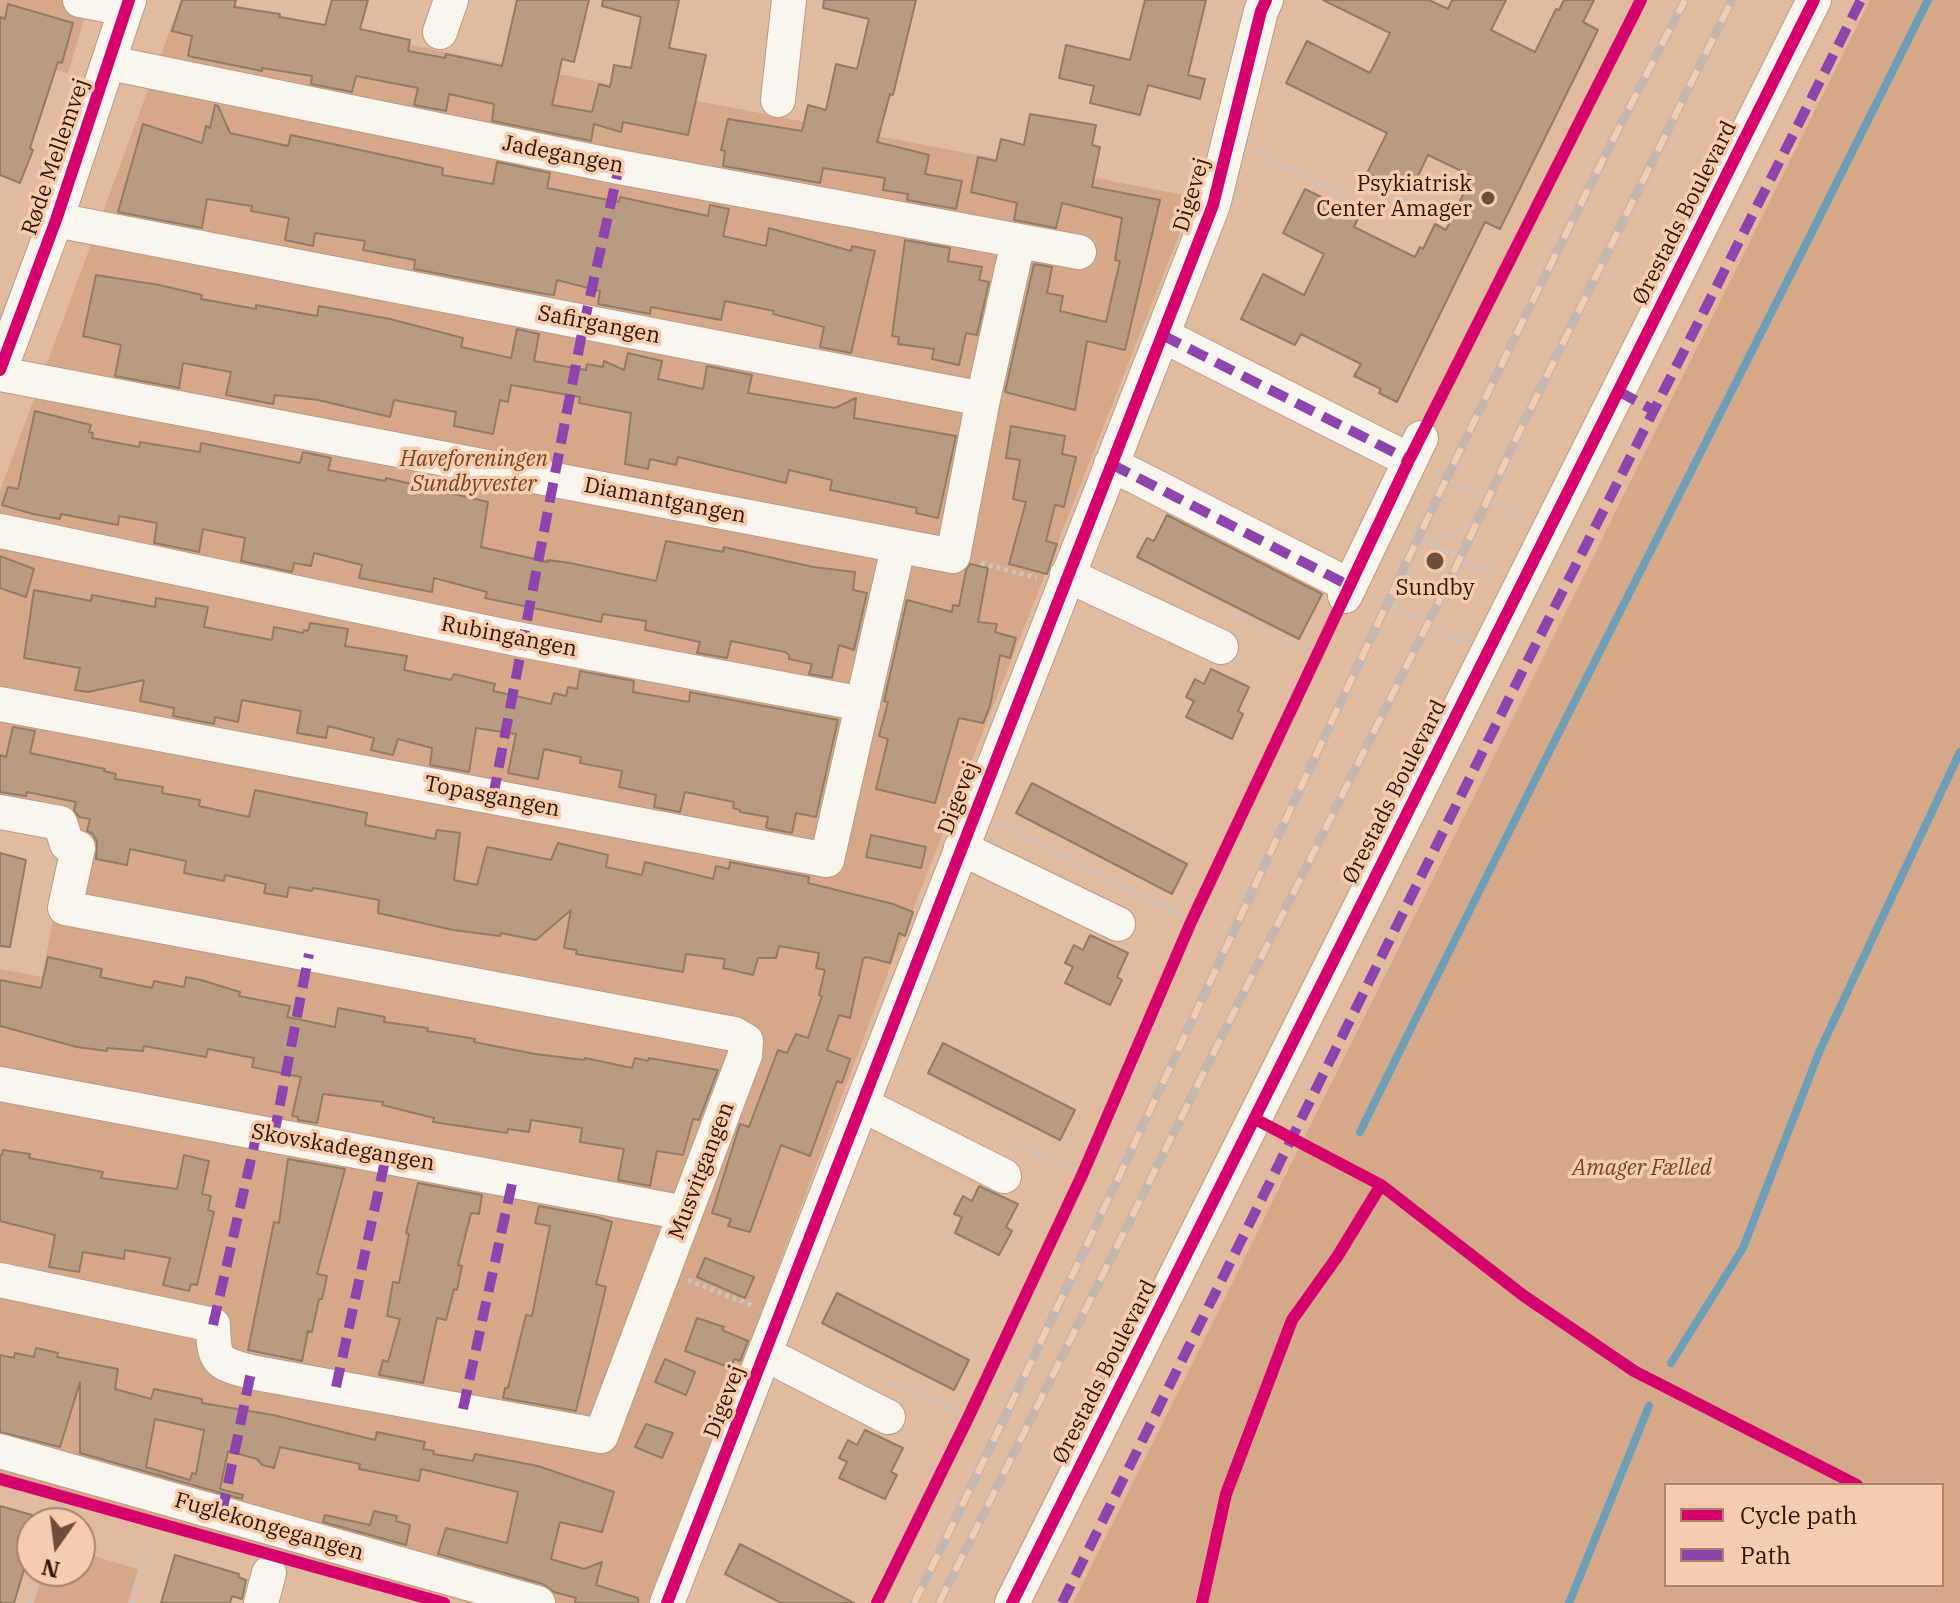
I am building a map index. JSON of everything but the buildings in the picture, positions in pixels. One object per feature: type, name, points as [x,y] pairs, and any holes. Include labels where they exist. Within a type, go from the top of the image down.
[{"type":"street","points":[[80,0],[128,5]]},
{"type":"street","points":[[440,32],[451,0]]},
{"type":"street","points":[[778,100],[789,0]]},
{"type":"street","name":"Digevej","points":[[667,1603],[1213,205],[1266,0]]},
{"type":"street","name":"Ørestads Boulevard","points":[[1012,1603],[1814,0]]},
{"type":"street","name":"Røde Mellemvej","points":[[0,372],[56,220],[128,5]]},
{"type":"street","name":"Jadegangen","points":[[110,63],[619,167],[1079,252]]},
{"type":"street","name":"Safirgangen","points":[[56,220],[983,399]]},
{"type":"street","points":[[953,556],[983,399],[1018,242]]},
{"type":"street","points":[[1111,464],[1347,591],[1415,449],[1162,335]]},
{"type":"street","name":"Diamantgangen","points":[[0,372],[556,478],[898,548],[953,556]]},
{"type":"street","name":"Rubingangen","points":[[0,531],[522,640],[863,704]]},
{"type":"street","points":[[863,704],[898,548]]},
{"type":"street","points":[[1065,580],[1221,647]]},
{"type":"street","name":"Topasgangen","points":[[0,704],[827,860],[863,704]]},
{"type":"street","name":"Musvitgangen","points":[[0,812],[60,823],[67,844],[78,848],[65,908],[734,1034],[746,1041],[745,1055],[601,1436],[224,1365],[214,1353],[213,1325],[0,1280]]},
{"type":"street","points":[[961,848],[1118,924]]},
{"type":"street","name":"Skovskadegangen","points":[[0,1084],[685,1213]]},
{"type":"street","points":[[863,1105],[1004,1176]]},
{"type":"street","points":[[765,1354],[882,1414]]},
{"type":"street","name":"Fuglekongegangen","points":[[0,1451],[538,1603]]},
{"type":"path","points":[[1229,139],[1370,210],[1381,201],[1423,200],[1447,211]]},
{"type":"path","points":[[1415,449],[1586,547]]},
{"type":"path","points":[[1382,519],[1520,587]]},
{"type":"path","points":[[1437,546],[1445,531],[1457,536]]},
{"type":"path","points":[[953,556],[1065,580]]},
{"type":"path","points":[[1347,591],[1486,654]]},
{"type":"path","points":[[1221,647],[1236,613],[1320,650],[1311,670]]},
{"type":"path","points":[[975,812],[1191,922]]},
{"type":"path","points":[[1118,924],[1134,892]]},
{"type":"path","points":[[1185,936],[1197,908]]},
{"type":"path","points":[[1004,1176],[1017,1142],[1083,1173]]},
{"type":"path","points":[[1076,1188],[1089,1159]]},
{"type":"path","points":[[665,1271],[780,1317]]},
{"type":"path","points":[[882,1414],[891,1381],[968,1418]]},
{"type":"path","points":[[961,1432],[975,1404]]},
{"type":"path","points":[[46,1492],[74,1500]]},
{"type":"path","points":[[58,1507],[61,1496]]},
{"type":"path","points":[[141,1519],[170,1527]]},
{"type":"path","points":[[132,1603],[155,1522]]},
{"type":"green space","points":[[0,0],[90,0],[68,73],[0,59]]},
{"type":"green space","name":"Haveforeningen Sundbyvester","points":[[181,0],[213,0],[439,51],[1194,197],[891,965],[653,1603],[470,1603],[0,1476],[0,969],[42,977],[67,849],[0,797],[0,491]]},
{"type":"green space","name":"Amager Fælled","points":[[1870,0],[1960,0],[1960,1603],[1073,1603]]},
{"type":"green space","points":[[96,1557],[138,1569],[128,1603],[34,1603],[38,1587],[96,1587]]},
{"type":"waterway","points":[[1360,1132],[1928,0]]},
{"type":"waterway","points":[[1671,1363],[1743,1248],[1820,1050],[1960,752]]},
{"type":"waterway","points":[[1569,1603],[1649,1406]]},
{"type":"railway","points":[[914,1603],[1486,398],[1685,0]]},
{"type":"railway","points":[[939,1603],[1455,569],[1732,0]]},
{"type":"marked path","points":[[1062,1603],[1528,660],[1861,0]]},
{"type":"marked path","points":[[493,797],[583,328],[619,167]]},
{"type":"marked path","points":[[1162,335],[1409,460]]},
{"type":"marked path","points":[[1618,391],[1655,411]]},
{"type":"marked path","points":[[1111,464],[1350,586]]},
{"type":"marked path","points":[[274,1135],[309,954]]},
{"type":"marked path","points":[[213,1325],[257,1133]]},
{"type":"marked path","points":[[336,1387],[386,1156]]},
{"type":"marked path","points":[[463,1409],[513,1179]]},
{"type":"marked path","points":[[222,1513],[251,1372]]},
{"type":"cycle path","points":[[0,370],[56,220],[129,0]]},
{"type":"cycle path","points":[[667,1603],[1213,205],[1266,0]]},
{"type":"cycle path","points":[[877,1603],[1083,1173],[1191,922],[1409,460],[1641,0]]},
{"type":"cycle path","points":[[1012,1603],[1814,0]]},
{"type":"cycle path","points":[[1255,1119],[1381,1185],[1524,1296],[1634,1371],[1853,1483]]},
{"type":"cycle path","points":[[1202,1603],[1226,1494],[1292,1320],[1337,1257],[1381,1185]]},
{"type":"cycle path","points":[[0,1479],[444,1603]]},
{"type":"place","name":"Psykiatrisk Center Amager","points":[[1488,198]]},
{"type":"place","name":"Sundby","points":[[1435,561]]}]
